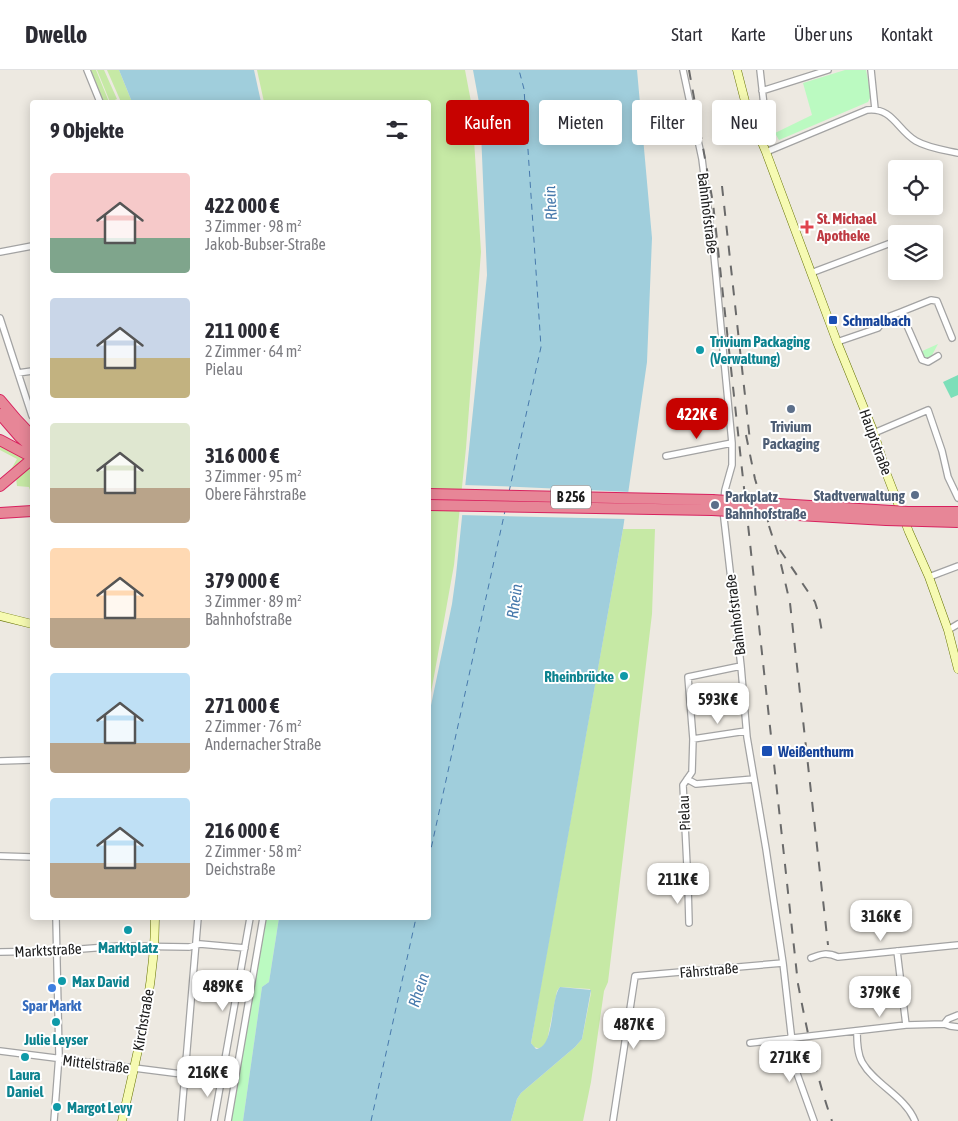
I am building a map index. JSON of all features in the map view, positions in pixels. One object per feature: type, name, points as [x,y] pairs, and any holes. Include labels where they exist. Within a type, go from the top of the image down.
[{"type":"highway","points":[[0,400],[30,434]]},
{"type":"highway","points":[[0,414],[30,446]]},
{"type":"highway","points":[[0,440],[30,457]]},
{"type":"highway","points":[[0,486],[30,460]]},
{"type":"highway","name":"B 256","points":[[431,494],[691,499],[908,512],[958,512]]},
{"type":"highway","name":"B 256","points":[[431,505],[712,510],[886,520],[958,522]]},
{"type":"highway","points":[[0,513],[30,511]]},
{"type":"main road","name":"Hauptstraße","points":[[737,70],[745,100]]},
{"type":"main road","name":"Hauptstraße","points":[[763,145],[837,342],[874,433],[908,532],[929,577],[948,630],[958,670]]},
{"type":"main road","points":[[1,618],[30,624]]},
{"type":"main road","name":"Kirchstraße","points":[[122,1121],[145,1015],[155,947],[155,920]]},
{"type":"street","points":[[87,70],[99,100]]},
{"type":"street","name":"Bahnhofstraße","points":[[683,70],[702,159],[714,256],[732,443],[732,465],[725,490],[723,510],[741,666],[746,731],[783,963],[795,1068],[814,1121]]},
{"type":"street","points":[[760,70],[763,100]]},
{"type":"street","points":[[762,90],[828,70]]},
{"type":"street","points":[[870,70],[876,109]]},
{"type":"street","points":[[766,152],[868,110],[876,109],[884,112],[916,141],[927,146],[958,153]]},
{"type":"street","points":[[812,273],[888,245]]},
{"type":"street","points":[[0,252],[30,246]]},
{"type":"street","points":[[837,342],[878,328],[885,318],[931,300],[937,301],[952,338]]},
{"type":"street","points":[[901,312],[922,360],[928,362],[938,356]]},
{"type":"street","points":[[0,318],[30,410]]},
{"type":"street","points":[[18,373],[30,371]]},
{"type":"street","points":[[874,433],[928,410],[942,451],[948,477],[958,498]]},
{"type":"street","points":[[666,456],[732,443]]},
{"type":"street","points":[[929,577],[958,566]]},
{"type":"street","points":[[948,630],[958,624]]},
{"type":"street","name":"Pielau","points":[[689,923],[683,785],[692,772],[693,739],[688,677],[741,666]]},
{"type":"street","points":[[693,739],[746,731]]},
{"type":"street","points":[[0,761],[30,760]]},
{"type":"street","points":[[687,779],[696,784],[754,779]]},
{"type":"street","points":[[0,856],[30,857]]},
{"type":"street","points":[[662,890],[688,886]]},
{"type":"street","points":[[54,1121],[59,1059],[56,920]]},
{"type":"street","points":[[181,1121],[198,920]]},
{"type":"street","points":[[214,1121],[250,920]]},
{"type":"street","points":[[228,1121],[263,920]]},
{"type":"street","name":"Marktstraße","points":[[0,952],[57,951],[120,946],[189,946],[200,944],[245,948]]},
{"type":"street","points":[[810,958],[823,953],[838,956],[958,945]]},
{"type":"street","points":[[898,951],[906,1025]]},
{"type":"street","name":"Fährstraße","points":[[613,1121],[634,976],[783,963]]},
{"type":"street","points":[[944,1024],[948,1019],[957,1017]]},
{"type":"street","points":[[750,1043],[906,1025],[944,1024],[958,1027]]},
{"type":"street","points":[[856,1031],[859,1053],[868,1071],[906,1106],[915,1121]]},
{"type":"street","name":"Mittelstraße","points":[[0,1051],[221,1079]]},
{"type":"green space","points":[[90,70],[96,70],[108,100],[101,100]]},
{"type":"green space","points":[[97,70],[104,70],[117,99],[109,100]]},
{"type":"green space","points":[[107,70],[119,70],[131,100],[120,100]]},
{"type":"green space","points":[[257,70],[465,70],[471,100],[446,100],[446,145],[474,145],[481,252],[466,448],[454,565],[431,693],[431,100],[264,100]]},
{"type":"green space","points":[[845,70],[866,70],[871,96],[868,102],[779,140],[776,133],[812,115],[803,83]]},
{"type":"green space","points":[[938,344],[931,357],[923,359],[920,352]]},
{"type":"green space","points":[[958,375],[958,395],[951,398],[943,382]]},
{"type":"green space","points":[[0,444],[27,458],[9,473],[17,459],[0,450]]},
{"type":"green space","points":[[30,466],[30,490],[29,487],[17,486],[16,478]]},
{"type":"green space","points":[[623,529],[655,529],[652,614],[608,982],[604,991],[591,1082],[583,1121],[511,1121],[517,1099],[521,1093],[582,1039],[591,993],[590,989],[560,987],[557,991],[547,1041],[541,1049],[534,1047],[531,1043],[540,990]]},
{"type":"green space","points":[[265,920],[279,920],[269,982],[262,987],[243,1121],[229,1121]]},
{"type":"water","points":[[119,70],[254,70],[261,100],[131,100]]},
{"type":"water","name":"Rhein","points":[[473,70],[637,70],[640,100],[632,100],[632,145],[644,145],[652,238],[647,362],[623,529],[531,1043],[536,1049],[542,1047],[546,1041],[560,987],[591,990],[582,1039],[521,1093],[517,1099],[511,1121],[243,1121],[262,987],[269,982],[279,920],[431,920],[431,705],[452,604],[456,575],[487,275],[482,145],[529,145],[529,100],[479,100]]},
{"type":"pier","points":[[463,485],[631,492],[627,519],[460,515]]},
{"type":"ferry route","points":[[509,492],[541,347],[524,89],[519,70]]},
{"type":"ferry route","points":[[431,849],[505,511]]},
{"type":"ferry route","points":[[371,1121],[416,920]]},
{"type":"railway","points":[[689,70],[713,203],[798,984],[808,1036],[832,1121]]},
{"type":"railway","points":[[722,186],[750,441]]},
{"type":"railway","points":[[746,435],[755,479],[771,531]]},
{"type":"railway","points":[[769,526],[780,560],[790,603],[828,945]]},
{"type":"railway","points":[[780,550],[815,602],[822,632]]},
{"type":"place","name":"St. Michael Apotheke","points":[[807,227]]},
{"type":"place","name":"Schmalbach","points":[[833,320]]},
{"type":"place","name":"Trivium Packaging (Verwaltung)","points":[[700,350]]},
{"type":"place","name":"Trivium Packaging","points":[[791,409]]},
{"type":"place","name":"Stadtverwaltung","points":[[915,495]]},
{"type":"place","name":"Parkplatz Bahnhofstraße","points":[[715,505]]},
{"type":"place","name":"Rheinbrücke","points":[[624,676]]},
{"type":"place","name":"Weißenthurm","points":[[767,751]]},
{"type":"place","name":"Marktplatz","points":[[128,930]]},
{"type":"place","name":"Max David","points":[[62,981]]},
{"type":"place","name":"Spar Markt","points":[[52,988]]},
{"type":"place","name":"Julie Leyser","points":[[56,1022]]},
{"type":"place","name":"Laura Daniel","points":[[25,1057]]},
{"type":"place","name":"Margot Levy","points":[[57,1107]]}]
